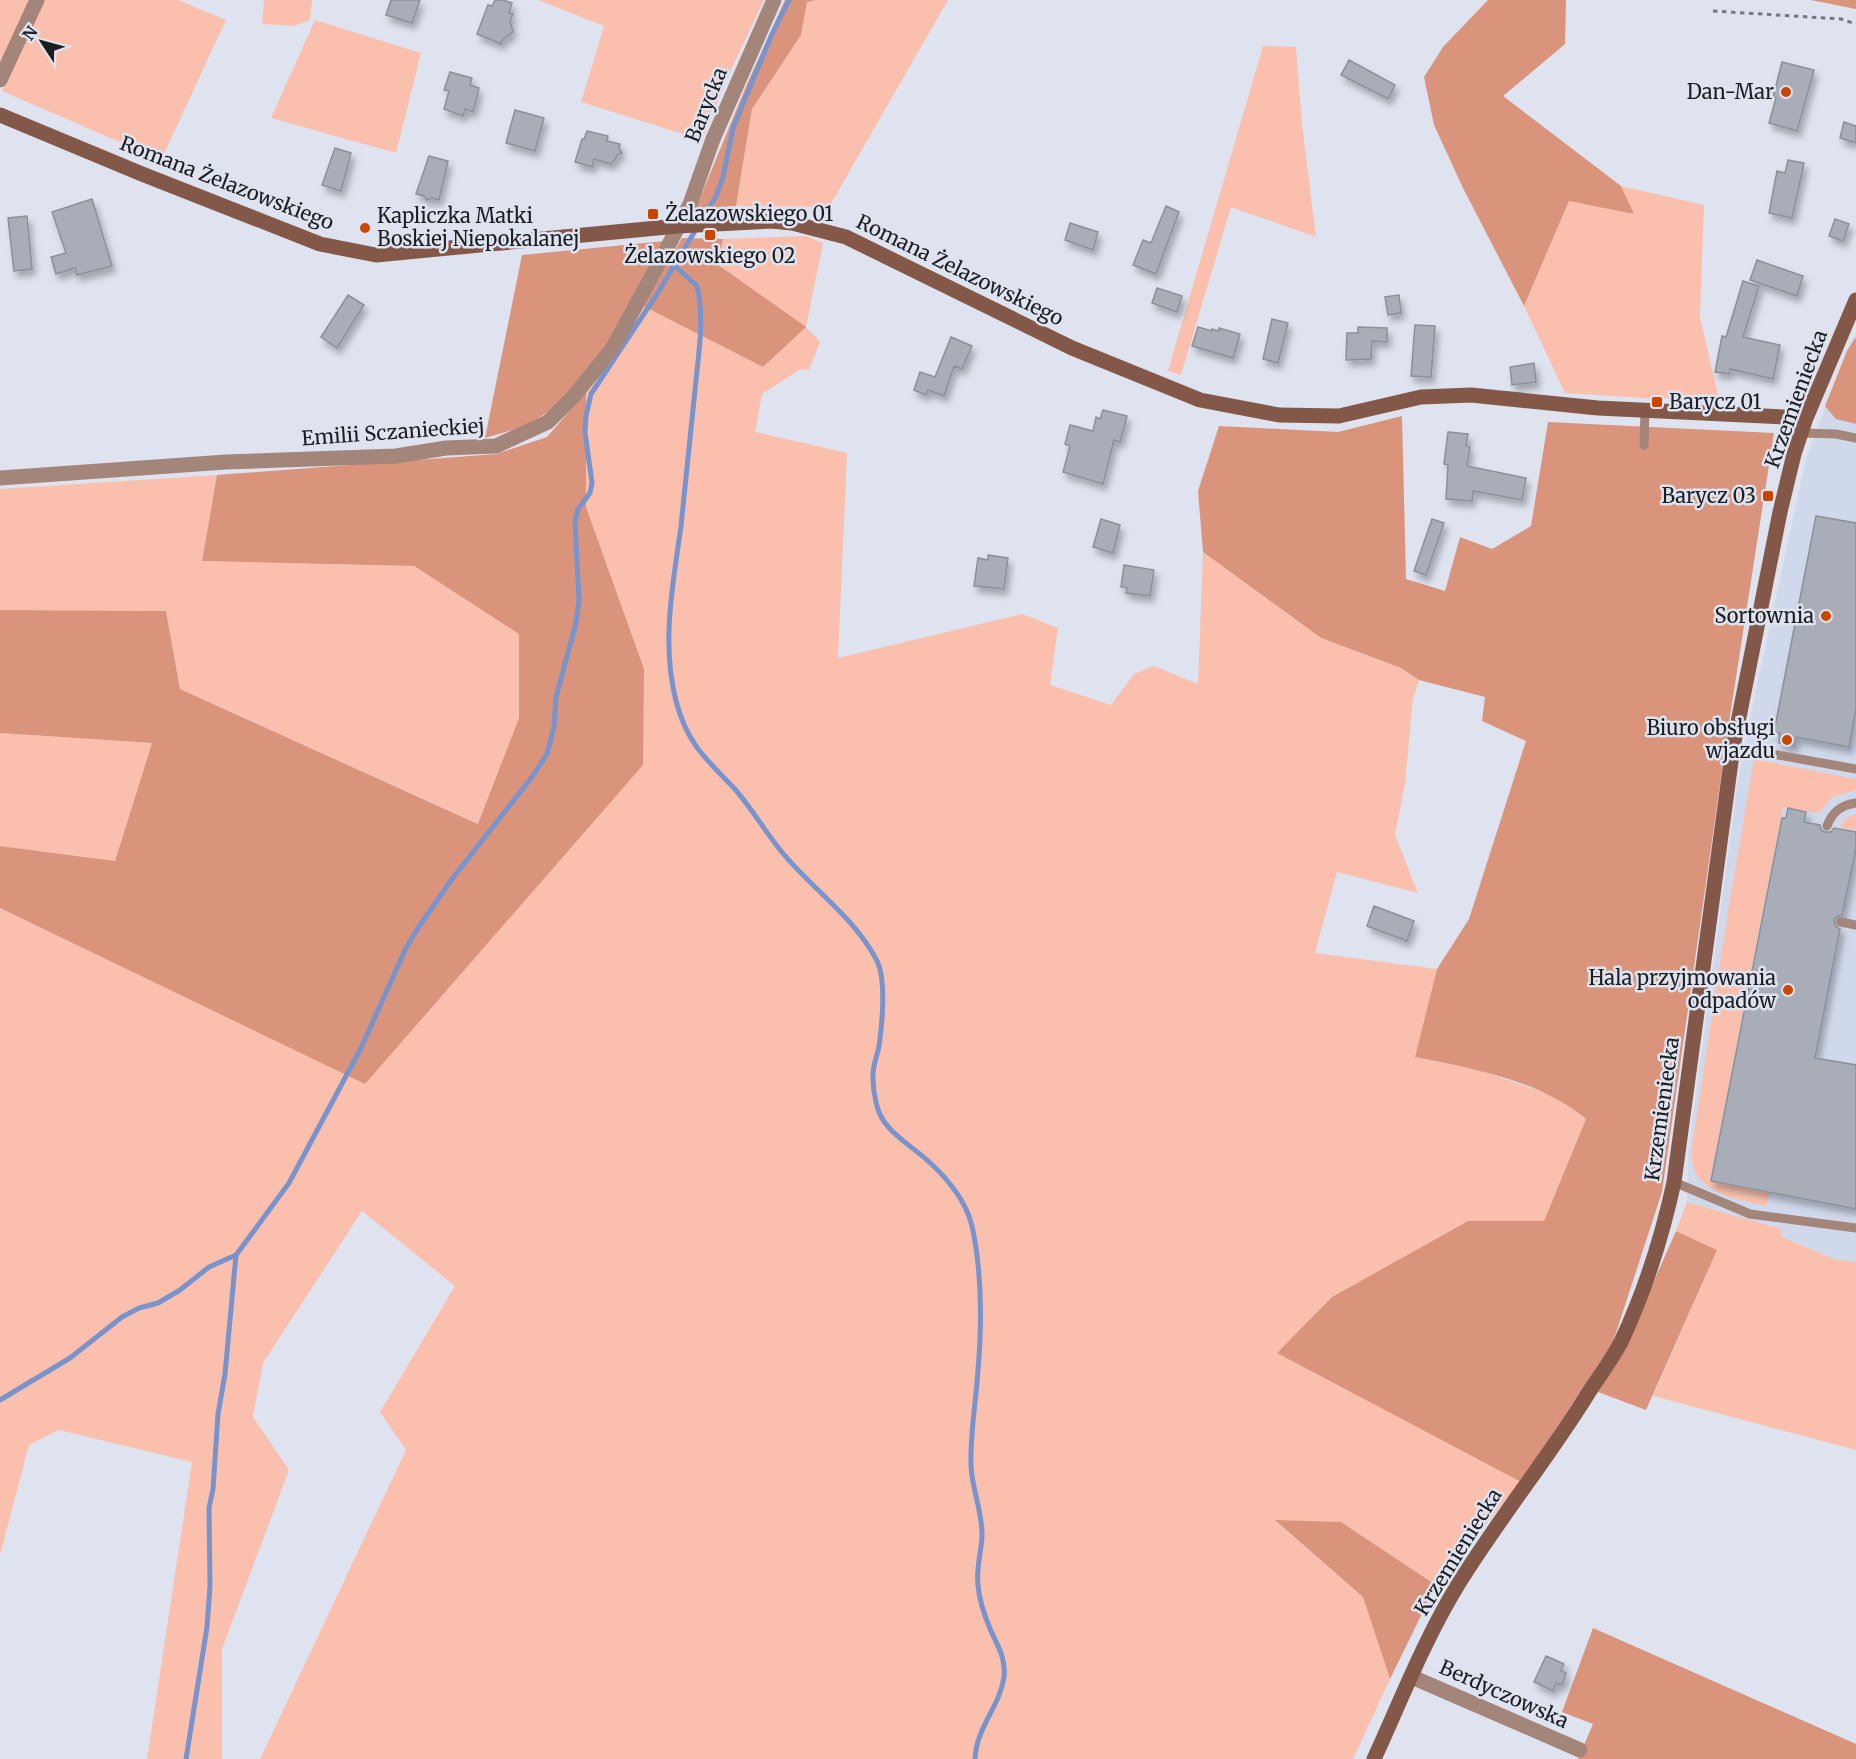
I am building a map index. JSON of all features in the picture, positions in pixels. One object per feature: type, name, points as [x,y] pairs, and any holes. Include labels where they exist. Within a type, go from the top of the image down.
[{"type":"street","points":[[0,80],[37,0]]},
{"type":"street","name":"Barycka","points":[[682,226],[714,138],[774,0]]},
{"type":"street","name":"Romana Żelazowskiego","points":[[0,115],[320,244],[376,255],[682,226],[771,221],[792,223],[846,237],[1072,348],[1200,400],[1279,415],[1339,416],[1421,397],[1471,395],[1598,408],[1806,418]]},
{"type":"street","name":"Emilii Sczanieckiej","points":[[0,478],[226,462],[396,456],[446,448],[496,446],[548,422],[573,397],[612,349],[682,226]]},
{"type":"street","name":"Krzemieniecka","points":[[1374,1759],[1458,1584],[1504,1515],[1565,1431],[1620,1342],[1651,1267],[1665,1223],[1674,1182],[1733,747],[1780,512],[1806,418],[1856,300]]},
{"type":"street","name":"Berdyczowska","points":[[1412,1677],[1580,1750]]},
{"type":"lane","points":[[1644,445],[1645,410]]},
{"type":"lane","points":[[1801,433],[1836,434],[1856,438]]},
{"type":"lane","points":[[1733,747],[1856,769]]},
{"type":"lane","points":[[1827,826],[1834,813],[1842,806],[1856,803]]},
{"type":"lane","points":[[1841,922],[1856,925]]},
{"type":"lane","points":[[1674,1182],[1750,1214],[1856,1228]]},
{"type":"path","points":[[1713,10],[1841,19],[1856,24]]},
{"type":"shaded area","points":[[0,0],[31,0],[0,66]]},
{"type":"shaded area","points":[[43,0],[178,0],[226,20],[161,160],[2,91]]},
{"type":"shaded area","points":[[264,0],[312,0],[310,20],[294,26],[262,24]]},
{"type":"shaded area","points":[[538,0],[764,0],[729,74],[702,140],[581,102],[604,26]]},
{"type":"shaded area","points":[[785,0],[816,0],[807,2],[801,35],[752,109],[736,206],[695,210],[747,84]]},
{"type":"shaded area","points":[[816,0],[948,0],[829,207],[736,206],[752,109],[801,35],[807,2]]},
{"type":"shaded area","points":[[1488,0],[1566,0],[1565,44],[1503,96],[1621,186],[1634,214],[1569,201],[1524,306],[1463,188],[1434,125],[1424,77],[1443,47]]},
{"type":"shaded area","points":[[1811,0],[1856,0],[1856,9]]},
{"type":"shaded area","points":[[315,20],[421,53],[396,153],[271,118]]},
{"type":"shaded area","points":[[1263,46],[1296,47],[1302,124],[1316,237],[1231,207],[1181,375],[1168,371]]},
{"type":"shaded area","points":[[1621,186],[1704,205],[1700,317],[1719,399],[1641,398],[1565,393],[1524,306],[1569,201],[1633,213]]},
{"type":"shaded area","points":[[806,236],[823,243],[806,327],[820,342],[809,370],[801,369],[762,394],[755,432],[847,453],[838,658],[1022,614],[1058,628],[1050,685],[1111,705],[1134,674],[1154,666],[1198,684],[1203,552],[1321,638],[1401,668],[1419,680],[1413,698],[1405,784],[1395,835],[1418,893],[1337,872],[1315,953],[1437,969],[1415,1057],[1482,1071],[1554,1096],[1586,1119],[1544,1221],[1468,1221],[1332,1297],[1278,1353],[1521,1482],[1436,1585],[1341,1522],[1276,1521],[1363,1597],[1390,1679],[1353,1759],[260,1759],[406,1450],[380,1412],[455,1286],[362,1211],[263,1363],[253,1417],[289,1470],[222,1649],[222,1759],[147,1759],[192,1462],[59,1430],[29,1445],[0,1555],[0,908],[365,1083],[644,669],[586,507],[586,392],[643,306],[763,367],[805,327],[717,264],[723,239]]},
{"type":"shaded area","points":[[682,238],[723,239],[717,264],[806,327],[763,367],[643,306]]},
{"type":"shaded area","points":[[665,241],[602,356],[564,401],[527,426],[485,438],[522,255]]},
{"type":"shaded area","points":[[1856,334],[1856,1262],[1834,1259],[1782,1237],[1780,1229],[1687,1202],[1688,1153],[1738,780],[1806,458],[1847,350]]},
{"type":"shaded area","points":[[1855,338],[1856,424],[1836,419],[1825,406],[1847,351]]},
{"type":"shaded area","points":[[586,392],[586,507],[644,669],[643,765],[365,1084],[0,908],[0,846],[115,861],[152,743],[0,733],[0,610],[166,611],[180,689],[478,824],[519,718],[519,634],[414,566],[202,561],[217,475],[496,454],[547,437]]},
{"type":"shaded area","points":[[1402,416],[1406,579],[1445,591],[1460,537],[1492,549],[1531,526],[1548,422],[1774,433],[1726,742],[1662,1192],[1613,1342],[1521,1482],[1277,1353],[1332,1297],[1468,1221],[1544,1221],[1586,1119],[1568,1106],[1527,1085],[1483,1072],[1415,1057],[1437,969],[1469,919],[1526,741],[1482,721],[1485,697],[1419,680],[1401,668],[1321,638],[1203,552],[1198,491],[1219,426],[1338,432]]},
{"type":"shaded area","points":[[217,475],[202,561],[414,566],[519,634],[519,718],[479,824],[180,689],[166,611],[0,610],[0,489]]},
{"type":"shaded area","points":[[0,733],[152,743],[115,861],[0,846]]},
{"type":"shaded area","points":[[1754,759],[1856,779],[1856,790],[1832,797],[1819,813],[1783,807],[1710,1181],[1770,1193],[1766,1206],[1726,1196],[1708,1187],[1695,1172],[1691,1153]]},
{"type":"shaded area","points":[[1856,814],[1856,830],[1840,827],[1846,818]]},
{"type":"shaded area","points":[[1687,1202],[1781,1229],[1782,1237],[1834,1259],[1856,1262],[1856,1450],[1653,1396],[1717,1250],[1676,1231]]},
{"type":"shaded area","points":[[1676,1231],[1717,1250],[1646,1410],[1598,1392],[1628,1340]]},
{"type":"shaded area","points":[[1275,1520],[1341,1522],[1436,1585],[1390,1679],[1363,1597]]},
{"type":"shaded area","points":[[1593,1628],[1856,1744],[1856,1759],[1578,1759],[1593,1724],[1562,1712]]},
{"type":"building","points":[[391,0],[420,0],[412,23],[386,15]]},
{"type":"building","points":[[495,0],[512,3],[509,13],[513,14],[510,21],[513,32],[503,39],[501,44],[477,34],[488,5],[492,6]]},
{"type":"building","points":[[1349,60],[1395,85],[1388,99],[1341,75]]},
{"type":"building","points":[[1782,62],[1814,70],[1797,131],[1769,123]]},
{"type":"building","points":[[450,72],[472,78],[470,85],[479,88],[473,112],[465,109],[463,116],[444,109],[449,91],[444,90]]},
{"type":"building","points":[[515,110],[544,118],[535,151],[506,143]]},
{"type":"building","points":[[1844,122],[1856,126],[1856,143],[1840,138]]},
{"type":"building","points":[[587,131],[608,136],[607,141],[620,144],[619,148],[622,153],[617,155],[610,164],[594,159],[592,167],[575,162]]},
{"type":"building","points":[[335,148],[351,153],[341,191],[322,185]]},
{"type":"building","points":[[429,156],[448,161],[439,200],[432,198],[427,200],[424,196],[416,194]]},
{"type":"building","points":[[1788,160],[1804,163],[1792,218],[1769,213],[1777,171],[1785,173]]},
{"type":"building","points":[[92,199],[112,266],[77,275],[75,268],[56,274],[51,257],[66,253],[52,212]]},
{"type":"building","points":[[1166,206],[1179,212],[1156,274],[1133,265],[1143,240],[1151,243]]},
{"type":"building","points":[[27,216],[32,269],[14,271],[8,218]]},
{"type":"building","points":[[1835,219],[1849,224],[1843,241],[1829,236]]},
{"type":"building","points":[[1070,223],[1098,232],[1093,250],[1065,240]]},
{"type":"building","points":[[1757,260],[1803,276],[1797,296],[1750,280]]},
{"type":"building","points":[[1743,281],[1759,286],[1743,337],[1780,345],[1773,379],[1730,369],[1729,374],[1715,372],[1722,336],[1726,337]]},
{"type":"building","points":[[1157,288],[1182,296],[1177,312],[1152,303]]},
{"type":"building","points":[[348,295],[364,305],[337,348],[321,337]]},
{"type":"building","points":[[1399,295],[1401,313],[1388,315],[1385,297]]},
{"type":"building","points":[[1272,319],[1288,323],[1278,363],[1263,359]]},
{"type":"building","points":[[1415,325],[1435,326],[1431,377],[1411,376]]},
{"type":"building","points":[[1198,327],[1212,331],[1212,329],[1219,331],[1219,328],[1240,334],[1233,358],[1192,346]]},
{"type":"building","points":[[1358,327],[1387,328],[1387,342],[1372,341],[1371,359],[1346,360],[1347,333],[1358,333]]},
{"type":"building","points":[[951,337],[972,346],[962,369],[954,366],[944,396],[928,390],[926,395],[914,390],[920,372],[935,377]]},
{"type":"building","points":[[1534,363],[1536,382],[1512,385],[1510,367]]},
{"type":"building","points":[[1103,410],[1127,416],[1120,442],[1114,440],[1103,484],[1063,472],[1070,446],[1065,444],[1070,425],[1093,431],[1096,417],[1100,419]]},
{"type":"building","points":[[1448,432],[1468,434],[1466,446],[1470,447],[1467,466],[1526,478],[1522,500],[1473,491],[1472,501],[1446,499],[1448,465],[1444,464]]},
{"type":"building","name":"Sortownia","points":[[1816,516],[1856,523],[1856,709],[1849,747],[1796,737],[1794,746],[1779,743],[1780,733],[1774,732]]},
{"type":"building","points":[[1101,519],[1120,525],[1113,553],[1093,547]]},
{"type":"building","points":[[1432,519],[1444,523],[1426,575],[1414,571]]},
{"type":"building","points":[[988,555],[1008,558],[1004,589],[974,586],[978,558],[988,560]]},
{"type":"building","points":[[1124,565],[1154,570],[1150,596],[1126,593],[1127,588],[1121,587]]},
{"type":"building","points":[[1788,808],[1806,812],[1804,822],[1820,825],[1821,830],[1825,832],[1831,832],[1834,828],[1856,832],[1856,849],[1842,915],[1836,917],[1834,921],[1836,927],[1840,929],[1815,1058],[1856,1065],[1856,1209],[1711,1181],[1782,818],[1786,818]]},
{"type":"building","points":[[1374,906],[1414,921],[1407,941],[1367,926]]},
{"type":"building","points":[[1546,1656],[1564,1664],[1561,1671],[1566,1673],[1562,1685],[1556,1683],[1553,1691],[1534,1682]]},
{"type":"waterway","points":[[0,1400],[70,1358],[122,1317],[139,1308],[158,1303],[180,1290],[209,1267],[236,1255],[289,1183],[361,1048],[406,948],[418,928],[452,879],[532,777],[547,754],[554,727],[556,697],[576,623],[579,600],[575,522],[578,509],[590,493],[592,483],[585,432],[591,394],[657,294],[716,196],[723,177],[733,128],[772,34],[789,0]]},
{"type":"waterway","points":[[675,266],[697,286],[701,325],[670,614],[669,657],[680,716],[698,749],[740,795],[793,864],[856,929],[876,959],[883,989],[879,1046],[873,1074],[874,1093],[879,1112],[889,1128],[927,1160],[948,1182],[965,1208],[972,1226],[978,1261],[980,1298],[979,1352],[971,1454],[972,1475],[982,1528],[978,1579],[983,1608],[1004,1664],[1002,1688],[979,1737],[975,1759]]},
{"type":"waterway","points":[[186,1759],[207,1627],[210,1586],[209,1508],[213,1489],[218,1414],[225,1374],[236,1255]]},
{"type":"place","name":"Dan-Mar","points":[[1786,92]]},
{"type":"place","name":"Żelazowskiego 01","points":[[653,214]]},
{"type":"place","name":"Kapliczka Matki Boskiej Niepokalanej","points":[[365,228]]},
{"type":"place","name":"Żelazowskiego 02","points":[[710,235]]},
{"type":"place","name":"Barycz 01","points":[[1657,402]]},
{"type":"place","name":"Barycz 03","points":[[1768,496]]},
{"type":"place","name":"Sortownia","points":[[1826,616]]},
{"type":"place","name":"Biuro obsługi wjazdu","points":[[1787,740]]},
{"type":"place","name":"Hala przyjmowania odpadów","points":[[1788,990]]}]
